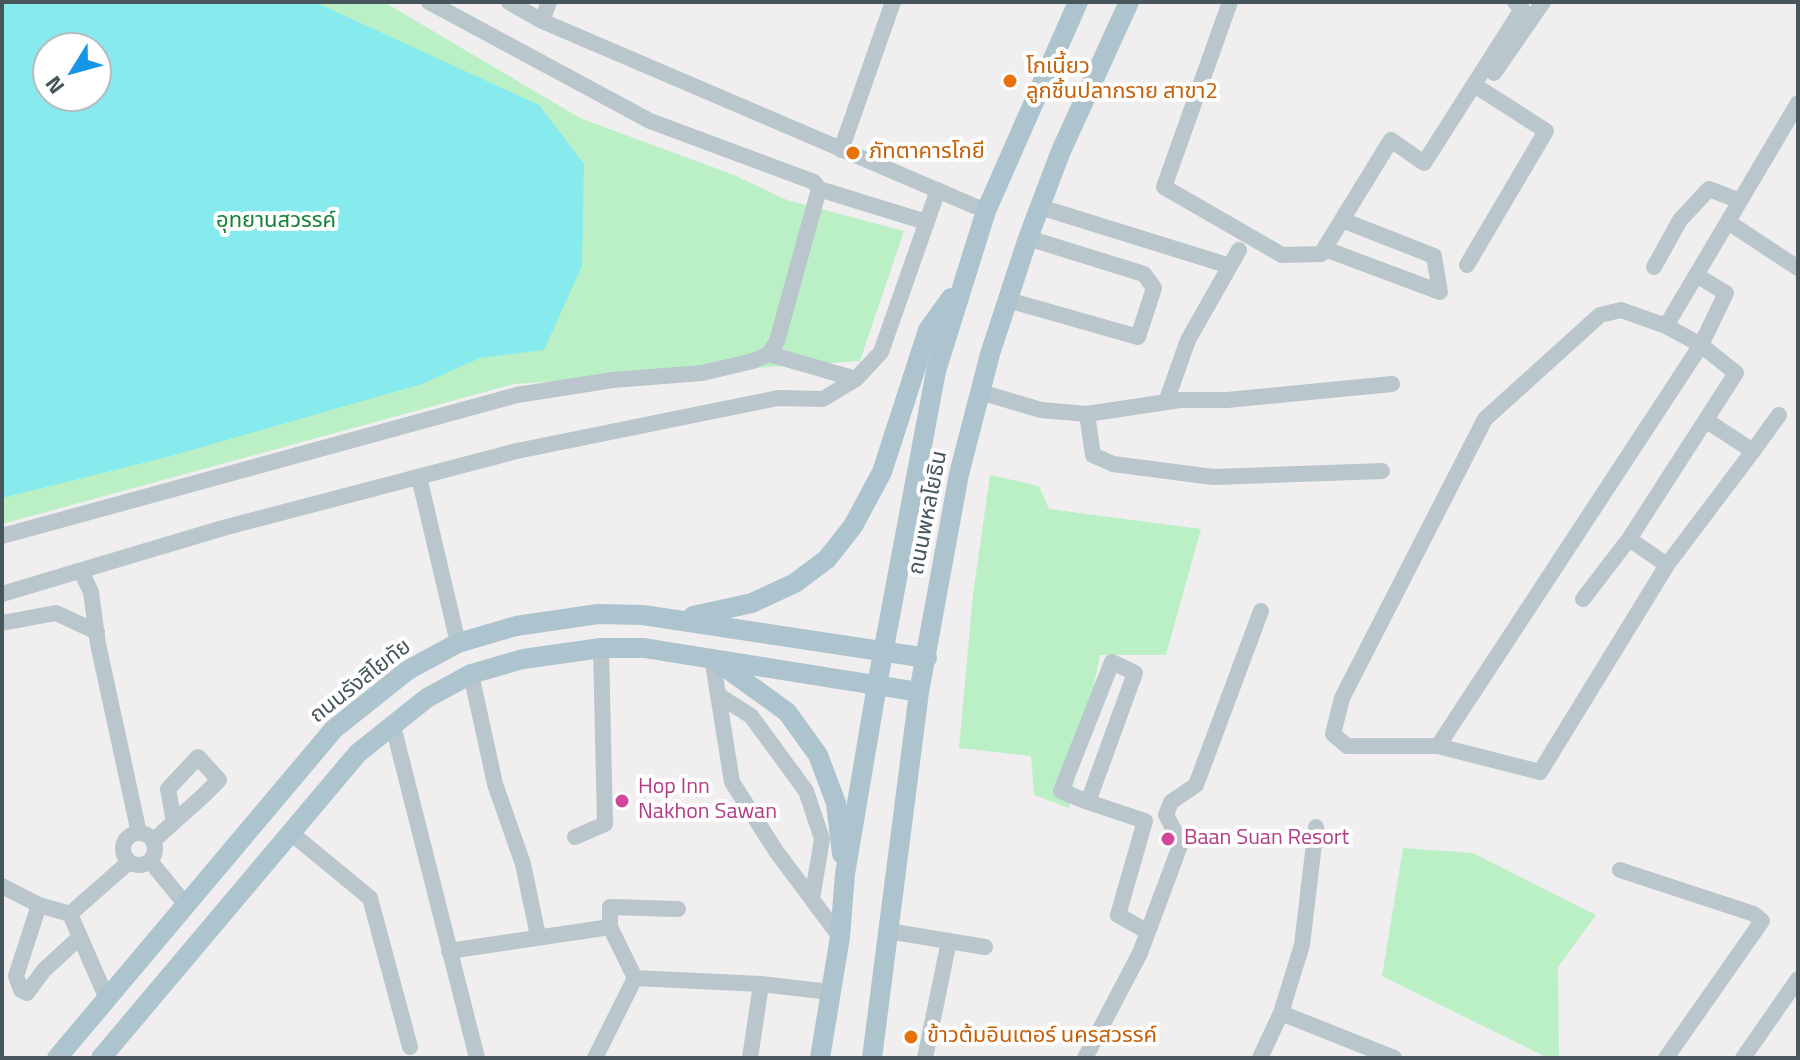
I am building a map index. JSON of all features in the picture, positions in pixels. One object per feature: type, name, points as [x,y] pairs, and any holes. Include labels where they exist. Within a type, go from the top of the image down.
[{"type":"main road","name":"ถนนพหลโยธิน","points":[[820,1058],[840,937],[845,874],[919,445],[962,282],[986,211],[1078,2]]},
{"type":"main road","name":"ถนนพหลโยธิน","points":[[872,1058],[919,692],[959,474],[980,392],[1028,238],[1129,2]]},
{"type":"main road","points":[[681,619],[752,603],[795,583],[827,559],[853,526],[882,472],[928,330],[962,282]]},
{"type":"main road","name":"ถนนรังสิโยทัย","points":[[57,1058],[334,729],[408,670],[458,643],[516,626],[598,614],[681,619],[927,658]]},
{"type":"main road","points":[[101,1058],[358,753],[427,698],[471,674],[523,659],[601,648],[644,648],[919,692]]},
{"type":"main road","points":[[712,657],[787,712],[818,755],[836,803],[845,874]]},
{"type":"street","points":[[429,2],[650,121],[814,182],[819,189],[926,222]]},
{"type":"street","points":[[509,2],[542,21],[986,211]]},
{"type":"street","points":[[542,21],[549,2]]},
{"type":"street","points":[[841,150],[893,2]]},
{"type":"street","points":[[1230,2],[1164,187],[1282,255],[1321,254],[1391,140],[1424,163],[1522,9],[1515,2]]},
{"type":"street","points":[[1428,172],[1543,2]]},
{"type":"street","points":[[1467,265],[1546,131],[1482,90]]},
{"type":"street","points":[[1666,326],[1798,103]]},
{"type":"street","points":[[2,536],[517,395],[613,380],[702,373],[753,361],[769,354],[777,341],[819,189]]},
{"type":"street","points":[[1654,267],[1680,220],[1709,189],[1740,201]]},
{"type":"street","points":[[2,594],[223,528],[517,451],[778,398],[823,399],[856,379],[881,352],[938,190]]},
{"type":"street","points":[[1040,207],[1230,266]]},
{"type":"street","points":[[1325,249],[1440,292],[1434,256],[1342,220]]},
{"type":"street","points":[[1728,222],[1798,268]]},
{"type":"street","points":[[1008,300],[1138,337],[1154,288],[1144,274],[1028,238]]},
{"type":"street","points":[[1166,402],[1188,340],[1239,250]]},
{"type":"street","points":[[1438,746],[1701,345],[1726,293],[1696,275]]},
{"type":"street","points":[[1583,599],[1629,539],[1736,373],[1701,345],[1666,326],[1621,310],[1600,315],[1485,419],[1342,698],[1333,734],[1347,746],[1438,746],[1540,772],[1667,565],[1779,415]]},
{"type":"street","points":[[769,354],[856,379]]},
{"type":"street","points":[[980,392],[1041,410],[1087,414],[1166,402],[1392,384]]},
{"type":"street","points":[[1087,414],[1093,455],[1113,464],[1213,477],[1382,471]]},
{"type":"street","points":[[1707,421],[1753,451]]},
{"type":"street","points":[[419,477],[458,643]]},
{"type":"street","points":[[1629,539],[1667,565]]},
{"type":"street","points":[[81,571],[91,592],[97,632],[146,837],[156,852],[150,861],[140,866],[129,862],[123,847],[128,837],[146,837],[174,822]]},
{"type":"street","points":[[1085,1058],[1148,932],[1181,843],[1166,815],[1171,802],[1196,785],[1261,611]]},
{"type":"street","points":[[2,623],[56,613],[97,632]]},
{"type":"street","points":[[575,837],[605,824],[601,648]]},
{"type":"street","points":[[712,657],[732,782],[776,851],[840,937]]},
{"type":"street","points":[[1088,802],[1135,673],[1112,662],[1061,791],[1088,802],[1145,821],[1118,915],[1148,932]]},
{"type":"street","points":[[471,674],[495,784],[523,864],[538,936]]},
{"type":"street","points":[[718,695],[751,716],[806,791],[822,839],[812,899]]},
{"type":"street","points":[[393,726],[477,1058]]},
{"type":"street","points":[[1260,1058],[1281,1013],[1302,945],[1316,827]]},
{"type":"street","points":[[291,833],[370,898],[410,1047]]},
{"type":"street","points":[[150,861],[186,905]]},
{"type":"street","points":[[70,914],[129,862]]},
{"type":"street","points":[[1620,870],[1754,914],[1762,921],[1666,1058]]},
{"type":"street","points":[[2,886],[39,905],[70,914]]},
{"type":"street","points":[[39,905],[16,976],[21,990],[27,993],[44,970],[80,937]]},
{"type":"street","points":[[635,978],[610,927],[610,907],[678,909]]},
{"type":"street","points":[[70,914],[107,999]]},
{"type":"street","points":[[449,951],[610,927]]},
{"type":"street","points":[[888,931],[985,947]]},
{"type":"street","points":[[925,1058],[949,941]]},
{"type":"street","points":[[635,978],[761,984],[830,992]]},
{"type":"street","points":[[595,1058],[635,978]]},
{"type":"street","points":[[1743,1058],[1798,979]]},
{"type":"street","points":[[750,1058],[761,984]]},
{"type":"street","points":[[1281,1013],[1394,1058]]},
{"type":"green space","name":"อุทยานสวรรค์","points":[[2,2],[384,2],[580,118],[734,175],[787,200],[904,231],[860,361],[514,384],[2,524]]},
{"type":"green space","points":[[990,475],[1039,486],[1049,509],[1201,529],[1166,655],[1100,655],[1069,808],[1034,795],[1031,756],[959,748],[973,594]]},
{"type":"green space","points":[[1403,848],[1473,853],[1596,915],[1558,967],[1559,1058],[1548,1058],[1382,976]]},
{"type":"water","name":"อุทยานสวรรค์","points":[[2,2],[315,2],[539,105],[584,164],[582,266],[544,350],[480,358],[422,384],[171,456],[2,498]]},
{"type":"place","name":"โกเนี้ยว ลูกชิ้นปลากราย สาขา2","points":[[1010,81]]},
{"type":"place","name":"ภัทตาคารโกยี","points":[[853,153]]},
{"type":"place","name":"Hop Inn Nakhon Sawan","points":[[622,801]]},
{"type":"place","name":"Baan Suan Resort","points":[[1168,839]]},
{"type":"place","name":"ข้าวต้มอินเตอร์ นครสวรรค์","points":[[911,1037]]}]
